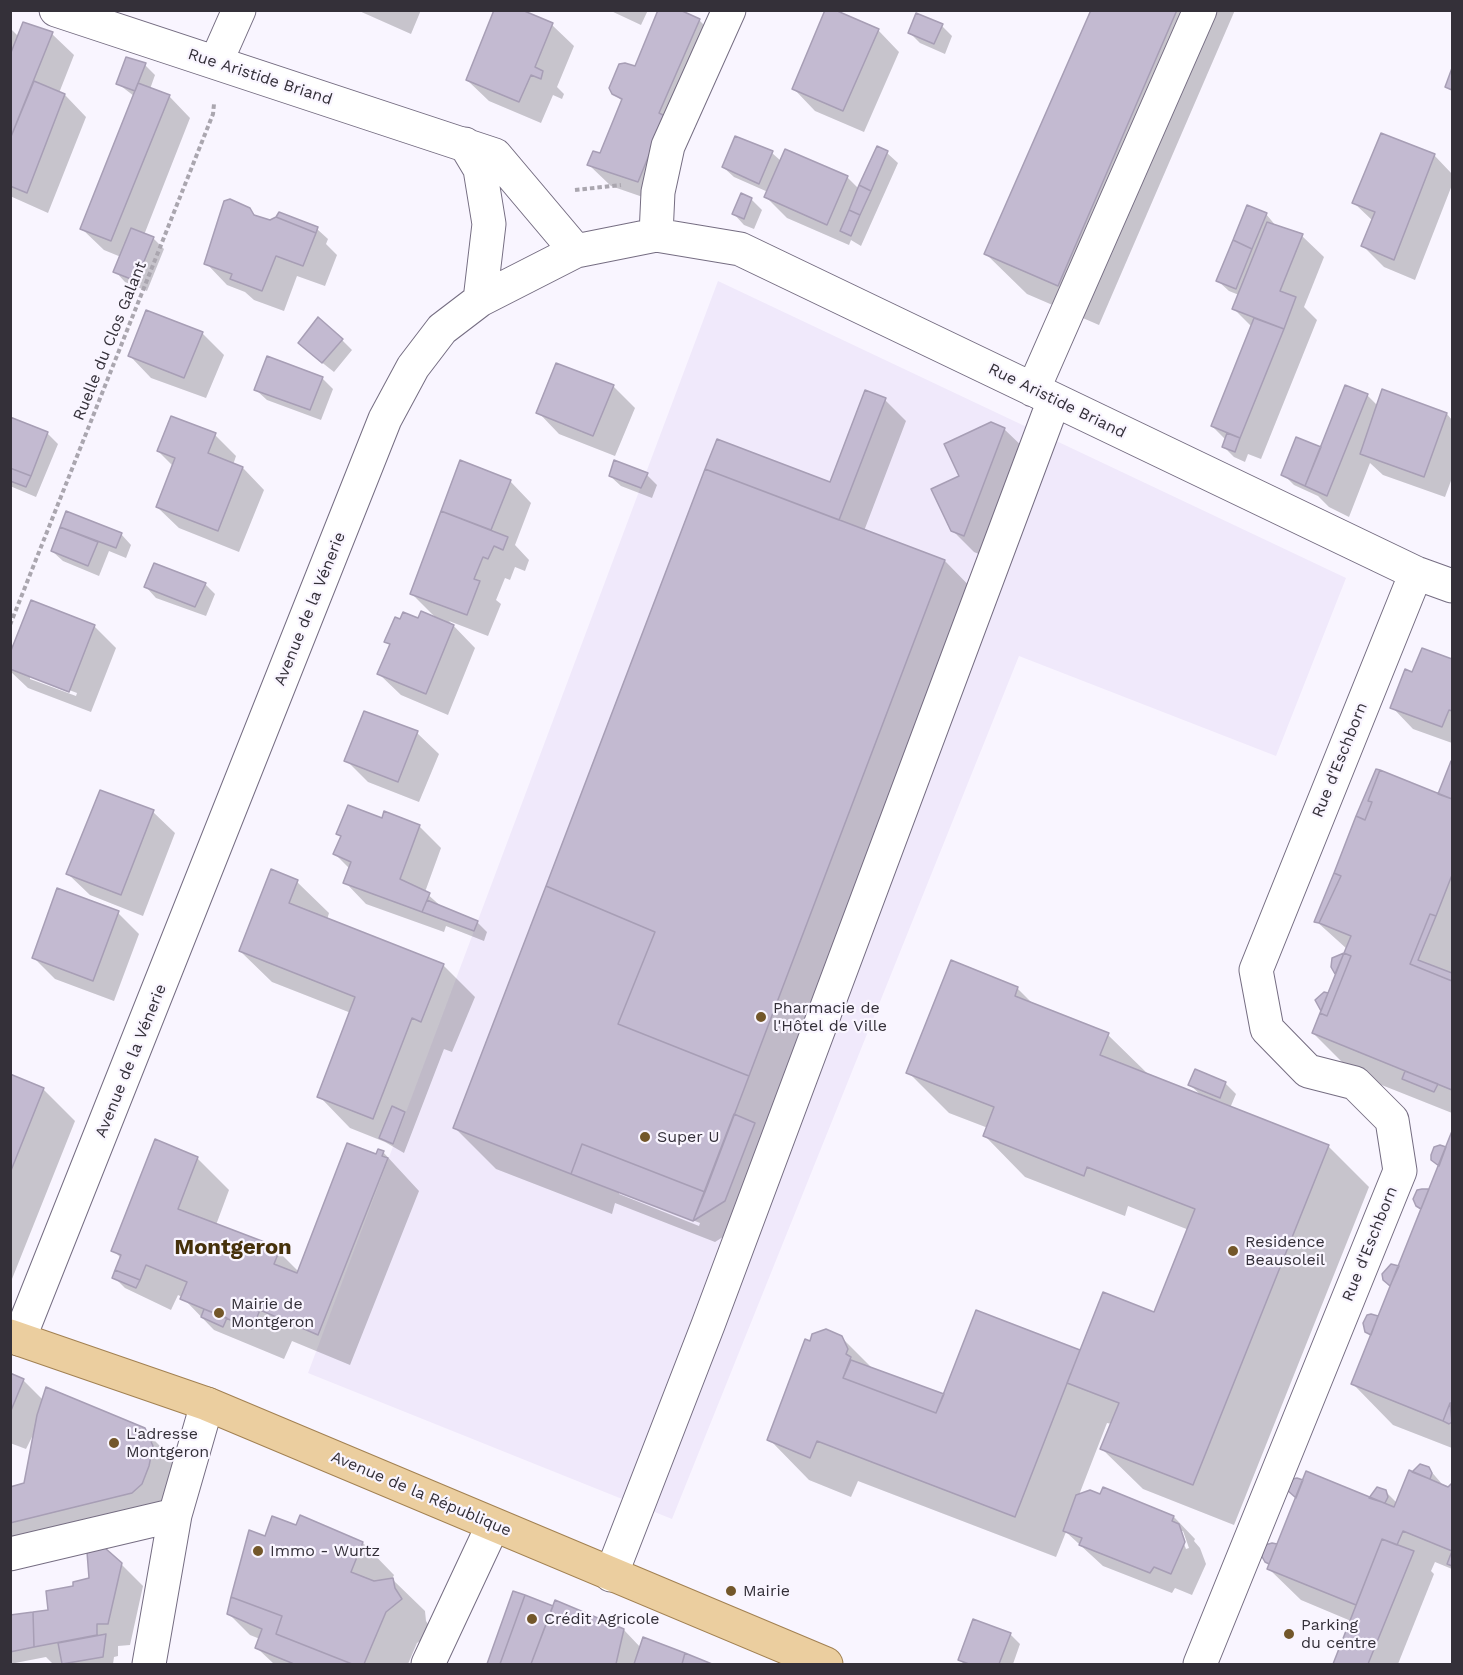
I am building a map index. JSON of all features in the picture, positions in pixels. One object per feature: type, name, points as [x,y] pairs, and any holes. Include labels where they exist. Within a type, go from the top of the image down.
[{"type":"main road","name":"Avenue de la République","points":[[15,1338],[207,1404],[826,1665]]},
{"type":"street","name":"Rue Aristide Briand","points":[[56,10],[495,155],[576,251]]},
{"type":"street","points":[[216,62],[239,10]]},
{"type":"street","points":[[656,235],[658,192],[668,146],[729,10]]},
{"type":"street","points":[[610,1575],[708,1325],[1043,395],[1200,10]]},
{"type":"street","points":[[465,144],[480,169],[489,224],[480,300]]},
{"type":"street","name":"Rue Aristide Briand","points":[[656,235],[740,249],[1416,573],[1452,586]]},
{"type":"street","name":"Avenue de la Vénerie","points":[[15,1338],[385,419],[413,367],[442,329],[480,300],[576,251],[656,235]]},
{"type":"street","name":"Rue d'Eschborn","points":[[1200,1665],[1400,1171],[1392,1120],[1355,1083],[1308,1071],[1267,1029],[1256,970],[1416,573]]},
{"type":"street","points":[[150,1665],[175,1515],[207,1404]]},
{"type":"street","points":[[10,1554],[175,1515]]},
{"type":"street","points":[[428,1665],[492,1525]]},
{"type":"path","name":"Ruelle du Clos Galant","points":[[10,625],[213,114],[216,62]]},
{"type":"shaded area","points":[[718,281],[1346,578],[1276,756],[1019,656],[672,1519],[308,1373]]},
{"type":"building","points":[[494,10],[522,10],[553,23],[535,67],[543,71],[541,79],[531,75],[519,102],[466,80]]},
{"type":"building","points":[[658,10],[680,10],[700,19],[659,113],[665,116],[638,182],[587,165],[593,151],[600,153],[622,99],[612,94],[609,88],[619,64],[635,66]]},
{"type":"building","points":[[825,10],[835,10],[879,29],[843,111],[792,89]]},
{"type":"building","points":[[1091,10],[1177,10],[1058,286],[984,254]]},
{"type":"building","points":[[916,13],[943,24],[934,44],[908,33]]},
{"type":"building","points":[[23,22],[53,32],[10,139],[10,55]]},
{"type":"building","points":[[126,57],[146,63],[135,91],[116,84]]},
{"type":"building","points":[[1452,68],[1452,90],[1445,87]]},
{"type":"building","points":[[34,81],[65,94],[27,193],[10,186],[10,139]]},
{"type":"building","points":[[138,83],[170,95],[111,241],[80,229]]},
{"type":"building","points":[[1381,133],[1435,154],[1394,260],[1361,246],[1375,212],[1352,203]]},
{"type":"building","points":[[735,136],[773,151],[759,184],[722,167]]},
{"type":"building","points":[[877,146],[888,151],[871,191],[859,185]]},
{"type":"building","points":[[785,149],[848,176],[827,225],[764,197]]},
{"type":"building","points":[[859,185],[871,191],[860,215],[849,210]]},
{"type":"building","points":[[741,193],[752,198],[744,219],[732,214]]},
{"type":"building","points":[[230,199],[250,208],[254,215],[270,220],[276,217],[316,233],[303,266],[276,256],[262,291],[230,279],[232,274],[204,264],[224,201]]},
{"type":"building","points":[[1247,205],[1267,213],[1252,249],[1233,240]]},
{"type":"building","points":[[849,210],[860,215],[851,236],[840,231]]},
{"type":"building","points":[[279,212],[318,227],[316,233],[276,217]]},
{"type":"building","points":[[1267,222],[1303,234],[1280,291],[1296,297],[1284,329],[1232,309]]},
{"type":"building","points":[[131,228],[154,237],[136,281],[113,272]]},
{"type":"building","points":[[1233,240],[1252,249],[1236,289],[1216,281]]},
{"type":"building","points":[[146,310],[203,332],[184,378],[128,356]]},
{"type":"building","points":[[318,317],[343,339],[322,363],[298,343]]},
{"type":"building","points":[[1254,318],[1284,329],[1240,438],[1211,426]]},
{"type":"building","points":[[267,356],[323,377],[310,410],[254,390]]},
{"type":"building","points":[[556,363],[614,385],[593,436],[536,413]]},
{"type":"building","points":[[1345,385],[1368,394],[1327,496],[1305,486]]},
{"type":"building","points":[[1382,389],[1447,413],[1424,477],[1360,454]]},
{"type":"building","points":[[865,390],[886,398],[839,520],[705,469],[717,439],[830,482]]},
{"type":"building","points":[[171,416],[216,433],[208,453],[243,467],[218,531],[156,507],[175,458],[157,451]]},
{"type":"building","points":[[10,417],[48,432],[31,476],[10,468]]},
{"type":"building","points":[[991,422],[1005,428],[964,536],[951,531],[931,489],[959,476],[944,444]]},
{"type":"building","points":[[1227,433],[1240,438],[1235,452],[1222,447]]},
{"type":"building","points":[[1296,437],[1321,447],[1305,486],[1281,475]]},
{"type":"building","points":[[460,460],[511,480],[491,530],[441,511]]},
{"type":"building","points":[[614,460],[648,473],[641,488],[609,476]]},
{"type":"building","points":[[10,468],[31,476],[26,487],[10,481]]},
{"type":"building","points":[[705,469],[945,560],[749,1076],[618,1024],[655,932],[546,886]]},
{"type":"building","points":[[66,511],[122,533],[116,548],[60,527]]},
{"type":"building","points":[[441,511],[508,537],[503,550],[494,546],[488,559],[483,557],[474,579],[480,581],[467,615],[410,594]]},
{"type":"building","points":[[60,527],[98,542],[88,566],[51,551]]},
{"type":"building","points":[[154,563],[206,583],[195,607],[144,587]]},
{"type":"building","points":[[31,600],[95,625],[69,692],[10,669],[10,653]]},
{"type":"building","points":[[421,611],[454,625],[426,694],[377,674],[390,644],[384,642],[395,617],[400,619],[403,612],[418,618]]},
{"type":"building","points":[[1422,648],[1452,659],[1452,711],[1449,710],[1442,727],[1390,708],[1405,669],[1412,672]]},
{"type":"building","points":[[364,711],[418,731],[398,782],[344,761]]},
{"type":"building","points":[[1452,761],[1452,799],[1438,794]]},
{"type":"building","points":[[1376,769],[1380,770],[1368,801],[1372,802],[1365,820],[1356,816]]},
{"type":"building","points":[[1380,770],[1452,799],[1452,875],[1436,916],[1430,914],[1410,964],[1452,981],[1452,1090],[1312,1033],[1320,1013],[1327,1016],[1351,956],[1344,953],[1351,936],[1319,923],[1341,876],[1334,873],[1356,816],[1365,820],[1372,802],[1368,801]]},
{"type":"building","points":[[100,790],[154,810],[121,895],[66,874]]},
{"type":"building","points":[[348,805],[382,818],[384,811],[420,825],[400,879],[430,893],[422,912],[343,883],[351,862],[333,854],[341,836],[336,834]]},
{"type":"building","points":[[271,869],[298,880],[289,903],[444,964],[421,1022],[412,1018],[373,1119],[317,1097],[355,997],[239,951]]},
{"type":"building","points":[[1334,873],[1341,876],[1319,923],[1314,922]]},
{"type":"building","points":[[546,886],[655,932],[618,1024],[749,1076],[705,1192],[582,1144],[571,1174],[453,1128]]},
{"type":"building","points":[[57,888],[119,911],[93,981],[32,958]]},
{"type":"building","points":[[427,900],[478,921],[474,931],[422,912]]},
{"type":"building","points":[[1430,914],[1436,916],[1418,960],[1452,973],[1452,981],[1410,964]]},
{"type":"building","points":[[1344,953],[1351,956],[1327,1016],[1320,1013]]},
{"type":"building","points":[[1344,953],[1335,974],[1331,967],[1332,958]]},
{"type":"building","name":"Residence Beausoleil","points":[[951,960],[1018,987],[1015,996],[1109,1033],[1100,1055],[1329,1145],[1193,1485],[1100,1449],[1119,1403],[1067,1383],[1103,1292],[1154,1312],[1195,1209],[1087,1167],[1084,1176],[983,1136],[994,1107],[906,1073]]},
{"type":"building","points":[[1324,992],[1328,993],[1321,1011],[1315,1000]]},
{"type":"building","points":[[1195,1069],[1226,1082],[1220,1098],[1188,1085]]},
{"type":"building","points":[[1405,1071],[1438,1084],[1434,1092],[1402,1079]]},
{"type":"building","points":[[10,1074],[44,1088],[10,1173]]},
{"type":"building","points":[[392,1106],[405,1112],[393,1144],[379,1138]]},
{"type":"building","points":[[734,1114],[755,1123],[725,1201],[693,1221]]},
{"type":"building","points":[[1452,1131],[1452,1403],[1443,1421],[1351,1384]]},
{"type":"building","points":[[155,1139],[198,1157],[178,1209],[275,1246],[278,1254],[274,1264],[297,1273],[347,1143],[376,1154],[378,1149],[384,1151],[382,1156],[388,1158],[318,1335],[260,1310],[252,1329],[180,1299],[187,1282],[146,1265],[140,1280],[115,1270],[121,1255],[111,1251]]},
{"type":"building","points":[[582,1144],[705,1192],[693,1221],[571,1174]]},
{"type":"building","points":[[1440,1145],[1446,1147],[1439,1166],[1431,1160],[1431,1155],[1434,1147]]},
{"type":"building","points":[[1429,1189],[1421,1209],[1416,1206],[1413,1199],[1417,1190]]},
{"type":"building","points":[[1391,1264],[1399,1266],[1390,1286],[1383,1280],[1382,1274]]},
{"type":"building","points":[[115,1270],[140,1280],[136,1288],[112,1278]]},
{"type":"building","points":[[204,1309],[227,1318],[223,1327],[201,1317]]},
{"type":"building","points":[[976,1310],[1080,1350],[1015,1517],[817,1441],[810,1458],[767,1440],[805,1339],[810,1341],[812,1334],[826,1329],[842,1336],[848,1349],[846,1354],[851,1357],[843,1378],[936,1413]]},
{"type":"building","points":[[1367,1315],[1378,1316],[1371,1335],[1365,1332],[1363,1323]]},
{"type":"building","points":[[851,1360],[944,1394],[936,1413],[843,1378]]},
{"type":"building","points":[[10,1373],[24,1379],[10,1413]]},
{"type":"building","points":[[46,1387],[145,1428],[153,1446],[149,1466],[142,1484],[132,1493],[10,1523],[10,1487],[24,1483],[37,1415]]},
{"type":"building","points":[[1450,1403],[1452,1422],[1449,1424],[1443,1421]]},
{"type":"building","points":[[1420,1464],[1429,1467],[1432,1473],[1430,1479],[1412,1472]]},
{"type":"building","points":[[1409,1470],[1448,1487],[1452,1483],[1452,1551],[1403,1531],[1397,1545],[1382,1539],[1356,1605],[1267,1569],[1306,1471],[1394,1507]]},
{"type":"building","points":[[1292,1479],[1303,1480],[1296,1498],[1287,1490]]},
{"type":"building","points":[[1103,1487],[1174,1516],[1172,1521],[1179,1524],[1185,1542],[1171,1574],[1154,1567],[1150,1573],[1079,1545],[1082,1538],[1063,1531],[1076,1495],[1090,1490],[1100,1494]]},
{"type":"building","points":[[1377,1487],[1386,1490],[1388,1497],[1385,1503],[1369,1498]]},
{"type":"building","points":[[300,1515],[363,1542],[351,1572],[374,1581],[393,1578],[395,1588],[402,1599],[386,1612],[364,1664],[352,1664],[276,1634],[282,1616],[231,1597],[249,1530],[265,1536],[272,1516],[296,1525]]},
{"type":"building","points":[[1382,1539],[1414,1551],[1368,1664],[1333,1664]]},
{"type":"building","points":[[1277,1544],[1269,1564],[1261,1555],[1265,1545]]},
{"type":"building","points":[[105,1548],[122,1563],[108,1624],[97,1624],[97,1635],[34,1647],[33,1612],[48,1610],[46,1591],[73,1586],[73,1582],[89,1578],[87,1552]]},
{"type":"building","points":[[1452,1551],[1452,1566],[1447,1564]]},
{"type":"building","points":[[513,1591],[525,1595],[500,1664],[487,1664]]},
{"type":"building","points":[[525,1595],[553,1606],[531,1664],[500,1664]]},
{"type":"building","points":[[231,1597],[282,1616],[276,1634],[352,1664],[294,1664],[255,1648],[262,1629],[227,1614]]},
{"type":"building","points":[[555,1600],[624,1629],[616,1664],[531,1664]]},
{"type":"building","points":[[33,1612],[34,1647],[10,1652],[10,1615]]},
{"type":"building","points":[[973,1619],[1011,1633],[999,1664],[969,1664],[958,1660]]},
{"type":"building","points":[[106,1634],[103,1657],[62,1664],[58,1643]]},
{"type":"building","points":[[643,1637],[685,1653],[682,1664],[634,1664]]},
{"type":"building","points":[[685,1653],[712,1664],[682,1664]]},
{"type":"place","name":"Pharmacie de l'Hôtel de Ville","points":[[761,1017]]},
{"type":"place","name":"Super U","points":[[645,1137]]},
{"type":"place","name":"Residence Beausoleil","points":[[1233,1251]]},
{"type":"place","name":"Mairie de Montgeron","points":[[219,1313]]},
{"type":"place","name":"L'adresse Montgeron","points":[[114,1443]]},
{"type":"place","name":"Immo - Wurtz","points":[[258,1551]]},
{"type":"place","name":"Mairie","points":[[731,1591]]},
{"type":"place","name":"Crédit Agricole","points":[[532,1619]]},
{"type":"place","name":"Parking du centre","points":[[1289,1634]]},
{"type":"district","name":"Montgeron","points":[[233,1248]]}]
